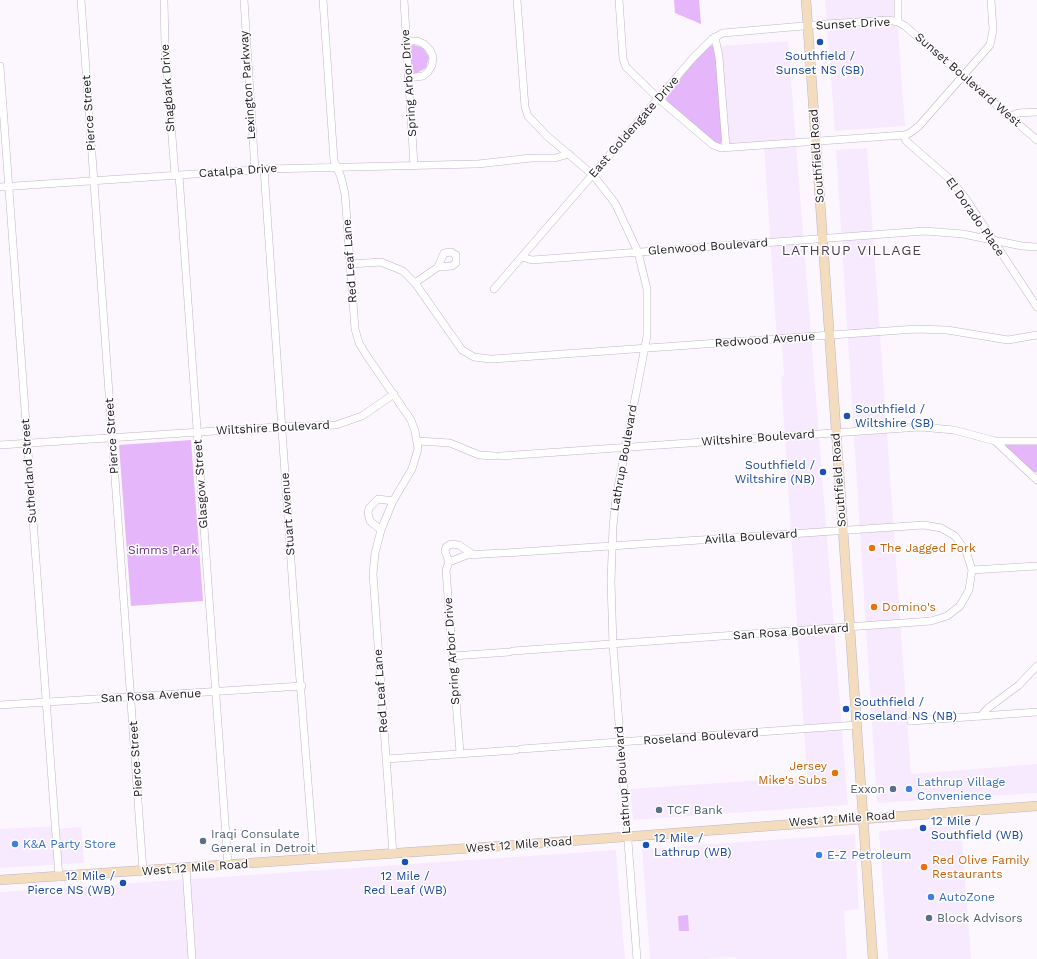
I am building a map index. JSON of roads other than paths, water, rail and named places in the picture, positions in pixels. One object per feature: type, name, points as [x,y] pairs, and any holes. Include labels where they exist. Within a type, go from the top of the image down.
[{"type":"main road","name":"Southfield Road","points":[[806,0],[873,959]]},
{"type":"main road","name":"West 12 Mile Road","points":[[0,880],[392,854],[1037,806]]},
{"type":"street","name":"Pierce Street","points":[[81,0],[132,696],[143,871]]},
{"type":"street","name":"Shagbark Drive","points":[[164,0],[165,46],[177,175]]},
{"type":"street","name":"Lexington Parkway","points":[[244,0],[254,170]]},
{"type":"street","name":"Red Leaf Lane","points":[[323,0],[334,161],[345,194],[354,320],[359,343],[411,420],[418,441],[418,454],[412,469],[393,501],[380,530],[375,553],[373,581],[392,854]]},
{"type":"street","name":"Spring Arbor Drive","points":[[404,0],[414,166]]},
{"type":"street","name":"Lathrup Boulevard","points":[[517,0],[525,107],[528,116],[568,154],[593,175],[615,203],[638,252],[644,272],[648,304],[645,348],[616,498],[610,582],[613,645],[637,959]]},
{"type":"street","points":[[619,0],[623,59],[626,67],[659,99],[714,146],[726,147],[904,135],[919,126],[964,76],[990,44],[993,30],[991,0]]},
{"type":"street","points":[[898,0],[898,22]]},
{"type":"street","name":"Sunset Drive","points":[[808,26],[880,21],[898,22]]},
{"type":"street","name":"Sunset Boulevard West","points":[[898,22],[905,26],[964,76],[1037,140]]},
{"type":"street","name":"East Goldengate Drive","points":[[494,289],[693,58],[714,37],[728,32],[808,26]]},
{"type":"street","points":[[714,37],[720,57],[726,147]]},
{"type":"street","points":[[406,41],[424,44],[430,50],[433,57],[431,68],[428,72],[419,77],[408,78]]},
{"type":"street","name":"Sutherland Street","points":[[0,66],[59,876]]},
{"type":"street","points":[[1011,116],[1018,113],[1037,112]]},
{"type":"street","name":"El Dorado Place","points":[[904,135],[906,141],[951,180],[1037,307]]},
{"type":"street","name":"Catalpa Drive","points":[[0,188],[264,169],[477,164],[531,158],[555,158],[568,154]]},
{"type":"street","name":"Stuart Avenue","points":[[264,169],[283,426],[294,604],[302,686],[314,859]]},
{"type":"street","name":"Glasgow Street","points":[[177,175],[217,692],[228,865]]},
{"type":"street","name":"Glenwood Boulevard","points":[[522,257],[532,260],[925,231],[963,234],[1037,247]]},
{"type":"street","name":"Redwood Avenue","points":[[351,264],[372,262],[386,263],[403,271],[415,283],[458,345],[469,355],[491,359],[924,329],[947,330],[1003,340],[1022,339],[1037,335]]},
{"type":"street","points":[[415,283],[438,267]]},
{"type":"street","name":"Wiltshire Boulevard","points":[[0,445],[283,426],[325,426],[344,423],[362,416],[394,394]]},
{"type":"street","name":"Wiltshire Boulevard","points":[[418,441],[450,443],[479,454],[498,456],[836,432],[931,427],[954,430],[995,441],[1037,442]]},
{"type":"street","points":[[995,441],[1037,480]]},
{"type":"street","points":[[380,530],[370,521],[369,508],[378,499],[393,501]]},
{"type":"street","name":"Avilla Boulevard","points":[[449,562],[460,557],[474,555],[911,525],[936,526],[946,530],[959,540],[969,556],[972,570]]},
{"type":"street","name":"Spring Arbor Drive","points":[[460,753],[446,570],[449,562],[445,550],[448,545],[454,544],[464,547],[474,555]]},
{"type":"street","points":[[972,570],[1037,566]]},
{"type":"street","name":"San Rosa Boulevard","points":[[453,656],[925,622],[942,619],[956,610],[964,601],[970,584],[972,570]]},
{"type":"street","points":[[981,716],[988,708],[1019,685],[1037,666]]},
{"type":"street","name":"San Rosa Avenue","points":[[0,705],[302,686]]},
{"type":"street","points":[[911,721],[1037,712]]},
{"type":"street","name":"Roseland Boulevard","points":[[386,759],[856,725]]},
{"type":"street","points":[[186,868],[192,959]]},
{"type":"place","name":"Southfield / Sunset NS (SB)","points":[[820,42]]},
{"type":"place","name":"Southfield / Wiltshire (SB)","points":[[847,416]]},
{"type":"place","name":"Southfield / Wiltshire (NB)","points":[[823,472]]},
{"type":"place","name":"The Jagged Fork","points":[[872,548]]},
{"type":"place","name":"Domino's","points":[[874,607]]},
{"type":"place","name":"Southfield / Roseland NS (NB)","points":[[846,709]]},
{"type":"place","name":"Jersey Mike's Subs","points":[[835,773]]},
{"type":"place","name":"Exxon","points":[[893,789]]},
{"type":"place","name":"Lathrup Village Convenience","points":[[909,789]]},
{"type":"place","name":"TCF Bank","points":[[659,810]]},
{"type":"place","name":"12 Mile / Southfield (WB)","points":[[923,828]]},
{"type":"place","name":"Iraqi Consulate General in Detroit","points":[[203,841]]},
{"type":"place","name":"K&A Party Store","points":[[15,844]]},
{"type":"place","name":"12 Mile / Lathrup (WB)","points":[[646,845]]},
{"type":"place","name":"E-Z Petroleum","points":[[819,855]]},
{"type":"place","name":"12 Mile / Red Leaf (WB)","points":[[405,862]]},
{"type":"place","name":"Red Olive Family Restaurants","points":[[924,867]]},
{"type":"place","name":"12 Mile / Pierce NS (WB)","points":[[123,883]]},
{"type":"place","name":"AutoZone","points":[[931,897]]},
{"type":"place","name":"Block Advisors","points":[[929,918]]},
{"type":"district","name":"LATHRUP VILLAGE","points":[[852,251]]},
{"type":"park label","name":"Simms Park","points":[[163,550]]}]
